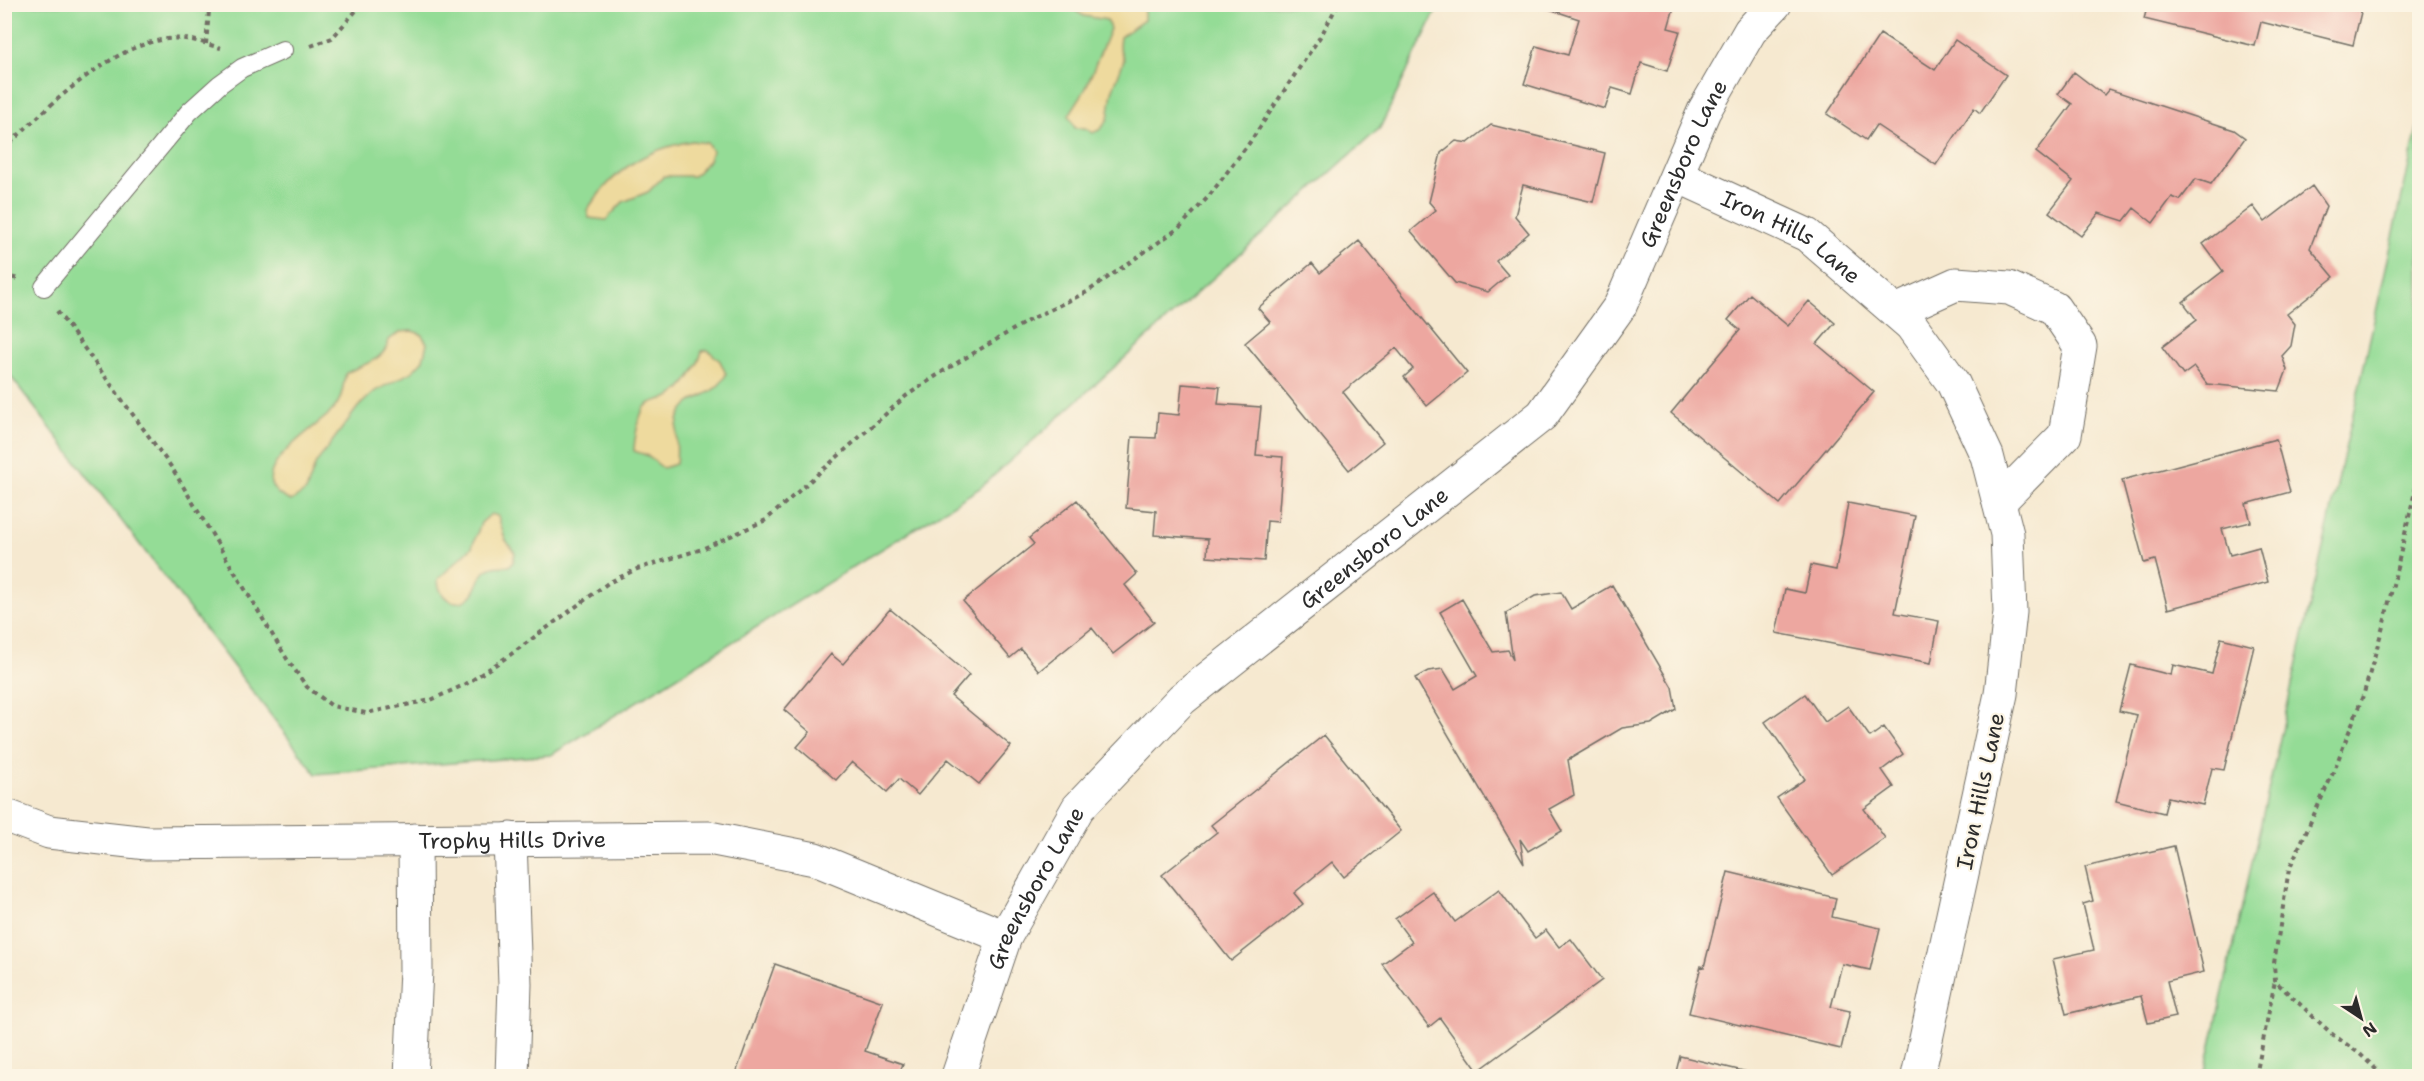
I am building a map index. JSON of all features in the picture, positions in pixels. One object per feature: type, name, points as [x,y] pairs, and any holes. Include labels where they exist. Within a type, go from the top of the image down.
[{"type":"street","name":"Greensboro Lane","points":[[958,1077],[1005,937],[1078,808],[1182,699],[1542,414],[1620,306],[1678,176],[1704,111],[1750,31],[1776,4]]},
{"type":"street","name":"Iron Hills Lane","points":[[1678,176],[1807,235],[1911,324],[1953,383],[1987,456],[2007,534],[2010,612],[2001,694],[1918,1077]]},
{"type":"street","points":[[1896,311],[1956,284],[2009,288],[2054,308],[2080,346],[2065,435],[1999,502]]},
{"type":"street","name":"Trophy Hills Drive","points":[[4,815],[50,832],[147,843],[709,838],[815,859],[1005,937]]},
{"type":"street","points":[[510,839],[515,984],[512,1077]]},
{"type":"street","points":[[411,1077],[416,970],[415,840]]},
{"type":"lane","points":[[44,287],[189,112],[242,68],[283,50]]},
{"type":"path","points":[[206,4],[209,11],[206,44]]},
{"type":"path","points":[[283,50],[320,44],[332,38],[362,4]]},
{"type":"path","points":[[4,275],[34,281],[44,287],[67,325],[172,468],[307,687],[332,706],[366,713],[431,700],[466,684],[510,655],[608,583],[637,569],[702,549],[766,520],[906,396],[954,364],[1031,319],[1087,292],[1179,228],[1209,196],[1250,142],[1322,34],[1338,4]]},
{"type":"path","points":[[4,149],[39,116],[113,58],[164,40],[184,39],[228,50]]},
{"type":"path","points":[[2256,1077],[2275,981],[2274,963],[2289,869],[2333,773],[2364,693],[2384,623],[2420,470]]},
{"type":"path","points":[[2275,981],[2332,1034],[2360,1054],[2383,1077]]},
{"type":"green space","points":[[5,5],[1439,5],[1380,128],[980,488],[551,755],[316,774],[5,369]]},
{"type":"green space","points":[[2419,121],[2419,1076],[2204,1076]]},
{"type":"sand","points":[[1066,5],[1144,5],[1144,20],[1120,37],[1119,46],[1124,60],[1112,92],[1108,119],[1101,129],[1093,133],[1085,128],[1075,128],[1069,115],[1085,90],[1110,29],[1107,20],[1084,16]]},
{"type":"sand","points":[[692,141],[707,143],[712,151],[709,160],[694,176],[664,176],[648,192],[623,202],[606,220],[589,218],[587,210],[608,183],[632,164],[659,150]]},
{"type":"sand","points":[[412,331],[421,334],[427,343],[423,360],[412,372],[375,391],[358,407],[316,463],[306,491],[291,501],[275,491],[270,479],[274,467],[296,441],[336,407],[346,373],[378,357],[387,347],[389,340],[400,332]]},
{"type":"sand","points":[[708,350],[720,361],[726,374],[716,388],[683,409],[677,429],[676,464],[663,468],[646,455],[634,451],[641,415],[648,404],[671,396],[681,388],[694,370],[702,351]]},
{"type":"sand","points":[[491,514],[498,516],[505,539],[515,553],[513,562],[509,566],[494,567],[486,571],[472,595],[466,600],[455,602],[449,600],[441,592],[438,579],[472,547],[481,523]]},
{"type":"building","points":[[1534,4],[1675,4],[1668,28],[1680,31],[1667,71],[1641,63],[1632,94],[1612,88],[1605,109],[1524,84],[1536,46],[1568,55],[1579,19]]},
{"type":"building","points":[[2148,4],[2363,4],[2353,45],[2261,22],[2255,46],[2144,19]]},
{"type":"building","points":[[1880,34],[1935,70],[1955,40],[2006,75],[1980,113],[1974,108],[1936,165],[1876,125],[1866,140],[1827,114]]},
{"type":"building","points":[[2074,72],[2104,95],[2109,89],[2234,130],[2245,138],[2211,184],[2196,179],[2180,200],[2172,197],[2153,223],[2134,208],[2124,221],[2099,213],[2081,236],[2049,212],[2073,181],[2036,152],[2072,104],[2058,94]]},
{"type":"building","points":[[1491,125],[1605,153],[1593,202],[1523,185],[1515,216],[1529,233],[1496,261],[1508,275],[1488,292],[1455,283],[1411,231],[1436,210],[1429,202],[1441,153],[1456,141],[1468,143]]},
{"type":"building","points":[[2312,186],[2326,206],[2310,248],[2334,277],[2287,314],[2295,324],[2291,346],[2282,356],[2287,370],[2279,391],[2207,384],[2194,367],[2183,375],[2162,347],[2197,320],[2183,302],[2223,271],[2203,244],[2253,206],[2265,222]]},
{"type":"building","points":[[1359,241],[1467,373],[1427,406],[1404,377],[1413,369],[1396,348],[1343,392],[1383,442],[1349,470],[1245,343],[1270,322],[1258,308],[1312,263],[1320,273]]},
{"type":"building","points":[[1750,294],[1788,326],[1809,301],[1835,323],[1817,344],[1874,392],[1780,504],[1671,413],[1740,330],[1728,320]]},
{"type":"building","points":[[1182,384],[1220,387],[1218,404],[1261,407],[1256,455],[1283,457],[1278,522],[1267,521],[1264,561],[1207,557],[1208,539],[1154,535],[1156,511],[1126,508],[1132,437],[1156,438],[1158,413],[1179,415]]},
{"type":"building","points":[[2276,439],[2290,492],[2246,504],[2251,522],[2222,529],[2230,555],[2259,547],[2268,582],[2168,609],[2155,560],[2144,563],[2122,480]]},
{"type":"building","points":[[1077,500],[1137,574],[1125,585],[1154,622],[1113,654],[1092,628],[1039,671],[1021,649],[1010,658],[963,601],[1034,544],[1029,538]]},
{"type":"building","points":[[1848,503],[1915,516],[1895,613],[1939,621],[1931,663],[1776,633],[1785,589],[1805,593],[1811,565],[1836,570]]},
{"type":"building","points":[[1612,585],[1672,687],[1676,709],[1651,724],[1622,728],[1568,760],[1574,795],[1549,809],[1562,831],[1528,851],[1520,839],[1524,864],[1415,678],[1428,671],[1443,669],[1455,689],[1477,676],[1440,612],[1462,599],[1493,652],[1508,650],[1513,660],[1506,613],[1535,596],[1561,592],[1571,609]]},
{"type":"building","points":[[890,609],[969,675],[951,696],[1011,746],[979,784],[948,759],[918,795],[899,779],[887,792],[852,762],[836,780],[797,747],[810,732],[784,710],[831,654],[843,664]]},
{"type":"building","points":[[2221,638],[2254,646],[2224,770],[2212,768],[2203,805],[2168,797],[2164,813],[2116,801],[2137,715],[2119,711],[2131,665],[2171,675],[2173,665],[2212,674]]},
{"type":"building","points":[[1805,694],[1825,722],[1848,706],[1870,737],[1884,727],[1903,754],[1882,770],[1894,787],[1864,809],[1885,838],[1832,875],[1777,798],[1805,779],[1765,722]]},
{"type":"building","points":[[1324,735],[1401,831],[1344,877],[1332,862],[1294,893],[1303,904],[1231,961],[1162,875],[1217,832],[1211,825]]},
{"type":"building","points":[[2174,846],[2204,972],[2167,981],[2176,1017],[2148,1023],[2141,996],[2066,1014],[2053,959],[2094,950],[2083,904],[2093,901],[2085,867]]},
{"type":"building","points":[[1728,872],[1836,898],[1832,917],[1880,928],[1870,970],[1842,964],[1831,1007],[1850,1011],[1841,1049],[1689,1013],[1701,966],[1704,967]]},
{"type":"building","points":[[1499,890],[1535,938],[1546,930],[1559,947],[1571,939],[1602,980],[1478,1071],[1440,1018],[1429,1027],[1382,964],[1412,942],[1395,919],[1433,892],[1455,922]]},
{"type":"building","points":[[775,964],[883,1002],[865,1051],[903,1064],[898,1076],[735,1076]]},
{"type":"building","points":[[1680,1056],[1764,1076],[1675,1076]]}]
